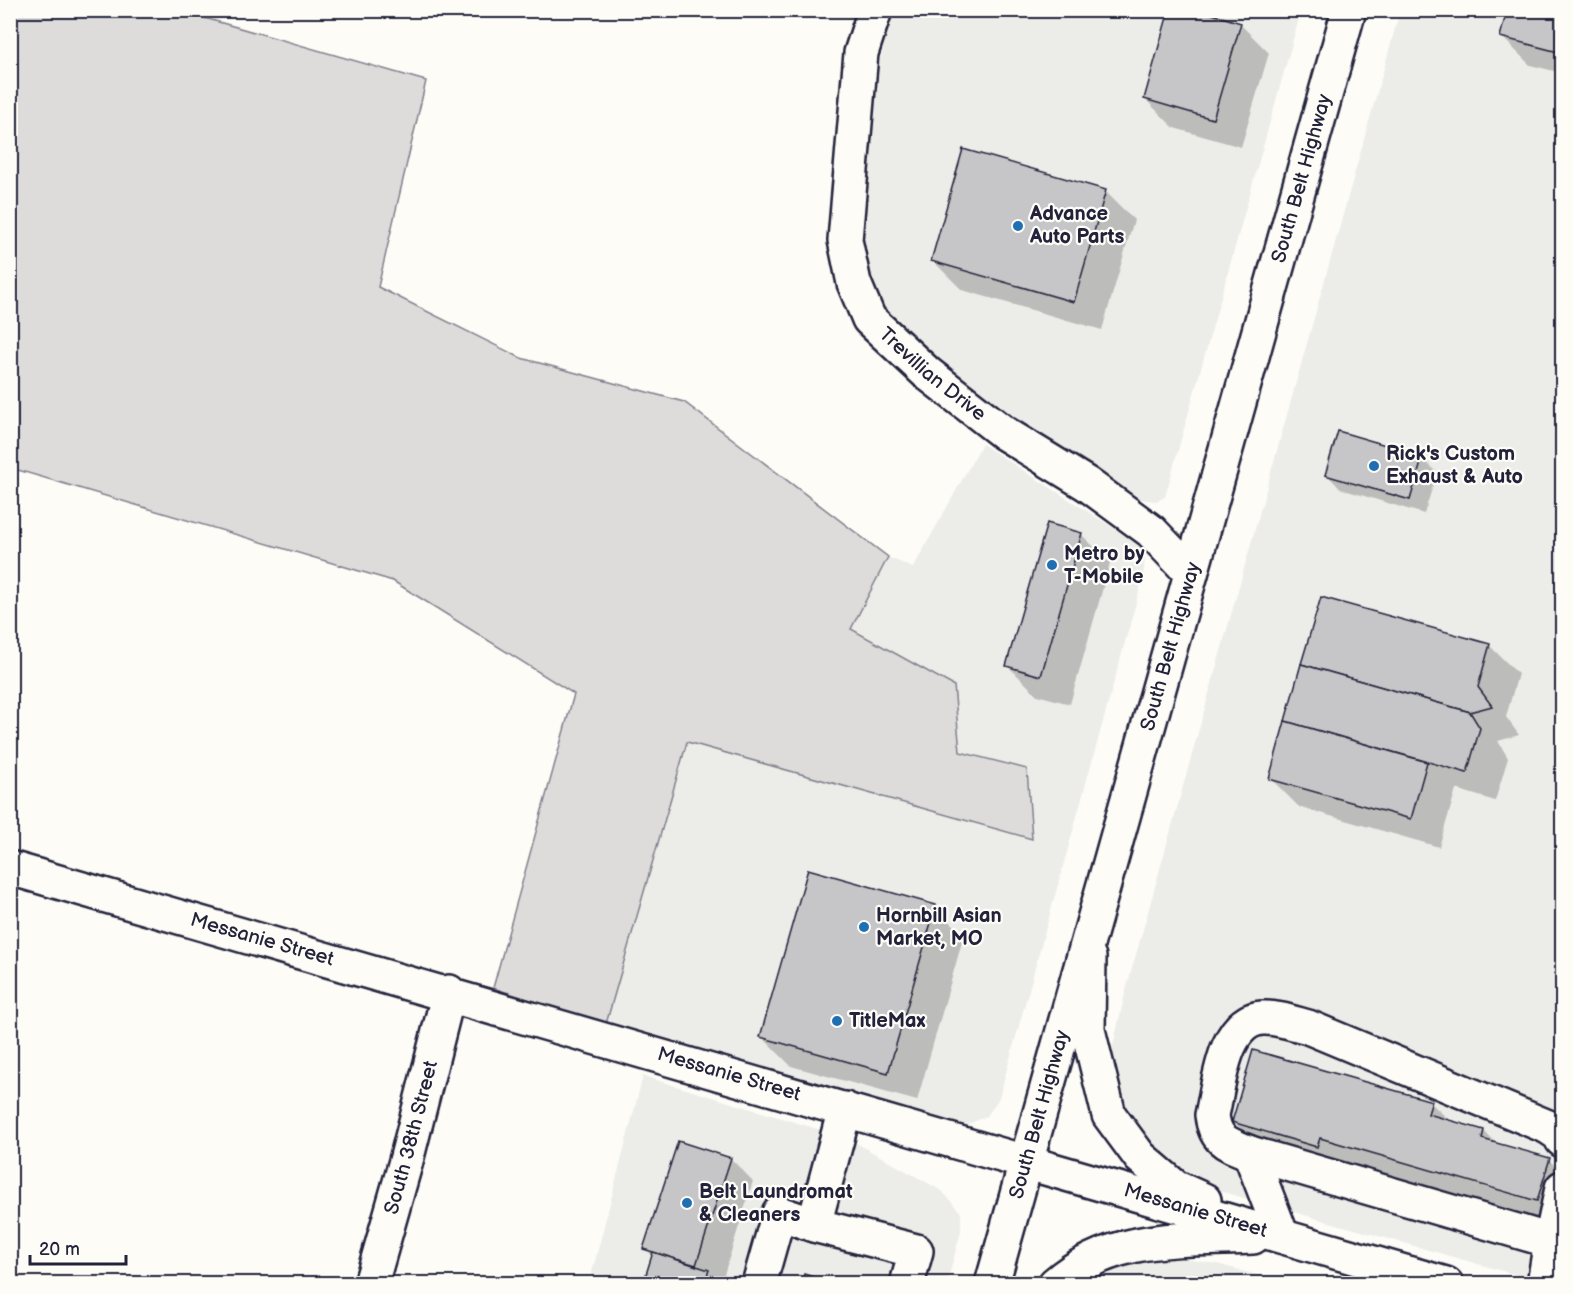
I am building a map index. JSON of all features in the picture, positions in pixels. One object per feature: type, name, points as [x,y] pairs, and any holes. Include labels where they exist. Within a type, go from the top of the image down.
[{"type":"street","name":"Trevillian Drive","points":[[875,10],[861,53],[845,240],[854,283],[869,319],[927,373],[1004,433],[1087,484],[1151,531],[1191,573]]},
{"type":"street","name":"South Belt Highway","points":[[992,1284],[1349,10]]},
{"type":"street","name":"Messanie Street","points":[[10,868],[449,992],[1282,1236],[1400,1277],[1446,1284]]},
{"type":"street","points":[[1090,935],[1088,1030],[1109,1115],[1140,1157],[1175,1187],[1282,1236]]},
{"type":"street","name":"South 38th Street","points":[[371,1284],[406,1161],[449,992]]},
{"type":"street","points":[[1551,1242],[1250,1153],[1225,1143],[1218,1136],[1212,1115],[1228,1047],[1238,1030],[1250,1020],[1281,1019],[1308,1027],[1548,1127],[1560,1135],[1563,1140]]},
{"type":"street","points":[[814,1225],[845,1109]]},
{"type":"street","points":[[1250,1153],[1282,1236]]},
{"type":"street","points":[[1544,1284],[1563,1188]]},
{"type":"street","points":[[759,1284],[779,1213],[814,1225],[916,1251],[907,1284]]},
{"type":"street","points":[[1055,1284],[1070,1271],[1111,1251],[1147,1241],[1282,1236]]},
{"type":"shaded area","points":[[10,11],[180,11],[426,81],[378,287],[521,358],[684,402],[888,557],[851,629],[954,686],[960,752],[1027,769],[1032,839],[687,742],[606,1024],[493,988],[574,694],[393,581],[11,468]]},
{"type":"shaded area","points":[[893,11],[1301,11],[1165,497],[1156,501],[1132,498],[1013,422],[917,347],[879,310],[856,232],[869,120],[878,69]]},
{"type":"shaded area","points":[[1400,11],[1562,11],[1562,1283],[1545,1283],[1216,1190],[1170,1167],[1138,1131],[1121,1091],[1112,1050],[1125,994]]},
{"type":"shaded area","points":[[982,444],[1137,543],[1145,558],[1143,577],[999,1098],[987,1116],[966,1125],[930,1122],[606,1024],[687,742],[1032,839],[1027,769],[960,752],[954,686],[851,629],[888,557],[913,568]]},
{"type":"shaded area","points":[[643,1076],[847,1138],[942,1191],[961,1213],[961,1231],[947,1283],[589,1284]]},
{"type":"shaded area","points":[[1158,1255],[1217,1264],[1286,1283],[1078,1284],[1126,1259]]},
{"type":"building","points":[[1169,10],[1199,10],[1241,23],[1213,119],[1144,99]]},
{"type":"building","points":[[1507,10],[1562,10],[1562,53],[1500,37]]},
{"type":"building","name":"Advance Auto Parts","points":[[963,149],[1106,190],[1074,302],[931,261]]},
{"type":"building","name":"Rick's Custom Exhaust & Auto","points":[[1338,431],[1423,456],[1410,500],[1325,475]]},
{"type":"building","points":[[1047,523],[1082,533],[1041,676],[1006,666]]},
{"type":"building","points":[[1321,597],[1490,644],[1478,687],[1492,706],[1470,712],[1301,664]]},
{"type":"building","points":[[1301,664],[1470,712],[1480,728],[1467,773],[1285,721]]},
{"type":"building","points":[[1285,721],[1427,762],[1411,819],[1269,779]]},
{"type":"building","points":[[808,869],[936,905],[888,1073],[760,1037]]},
{"type":"building","points":[[1253,1050],[1432,1101],[1428,1114],[1484,1130],[1482,1139],[1550,1158],[1537,1201],[1320,1138],[1317,1147],[1232,1122]]},
{"type":"building","name":"Belt Laundromat & Cleaners","points":[[678,1141],[731,1158],[696,1265],[643,1249]]},
{"type":"building","points":[[653,1252],[709,1270],[704,1284],[643,1284]]},
{"type":"building","points":[[804,1274],[836,1284],[801,1284]]},
{"type":"place","name":"Advance Auto Parts","points":[[1018,226]]},
{"type":"place","name":"Rick's Custom Exhaust & Auto","points":[[1374,466]]},
{"type":"place","name":"Metro by T-Mobile","points":[[1052,565]]},
{"type":"place","name":"Hornbill Asian Market, MO","points":[[864,927]]},
{"type":"place","name":"TitleMax","points":[[837,1021]]},
{"type":"place","name":"Belt Laundromat & Cleaners","points":[[687,1203]]}]
